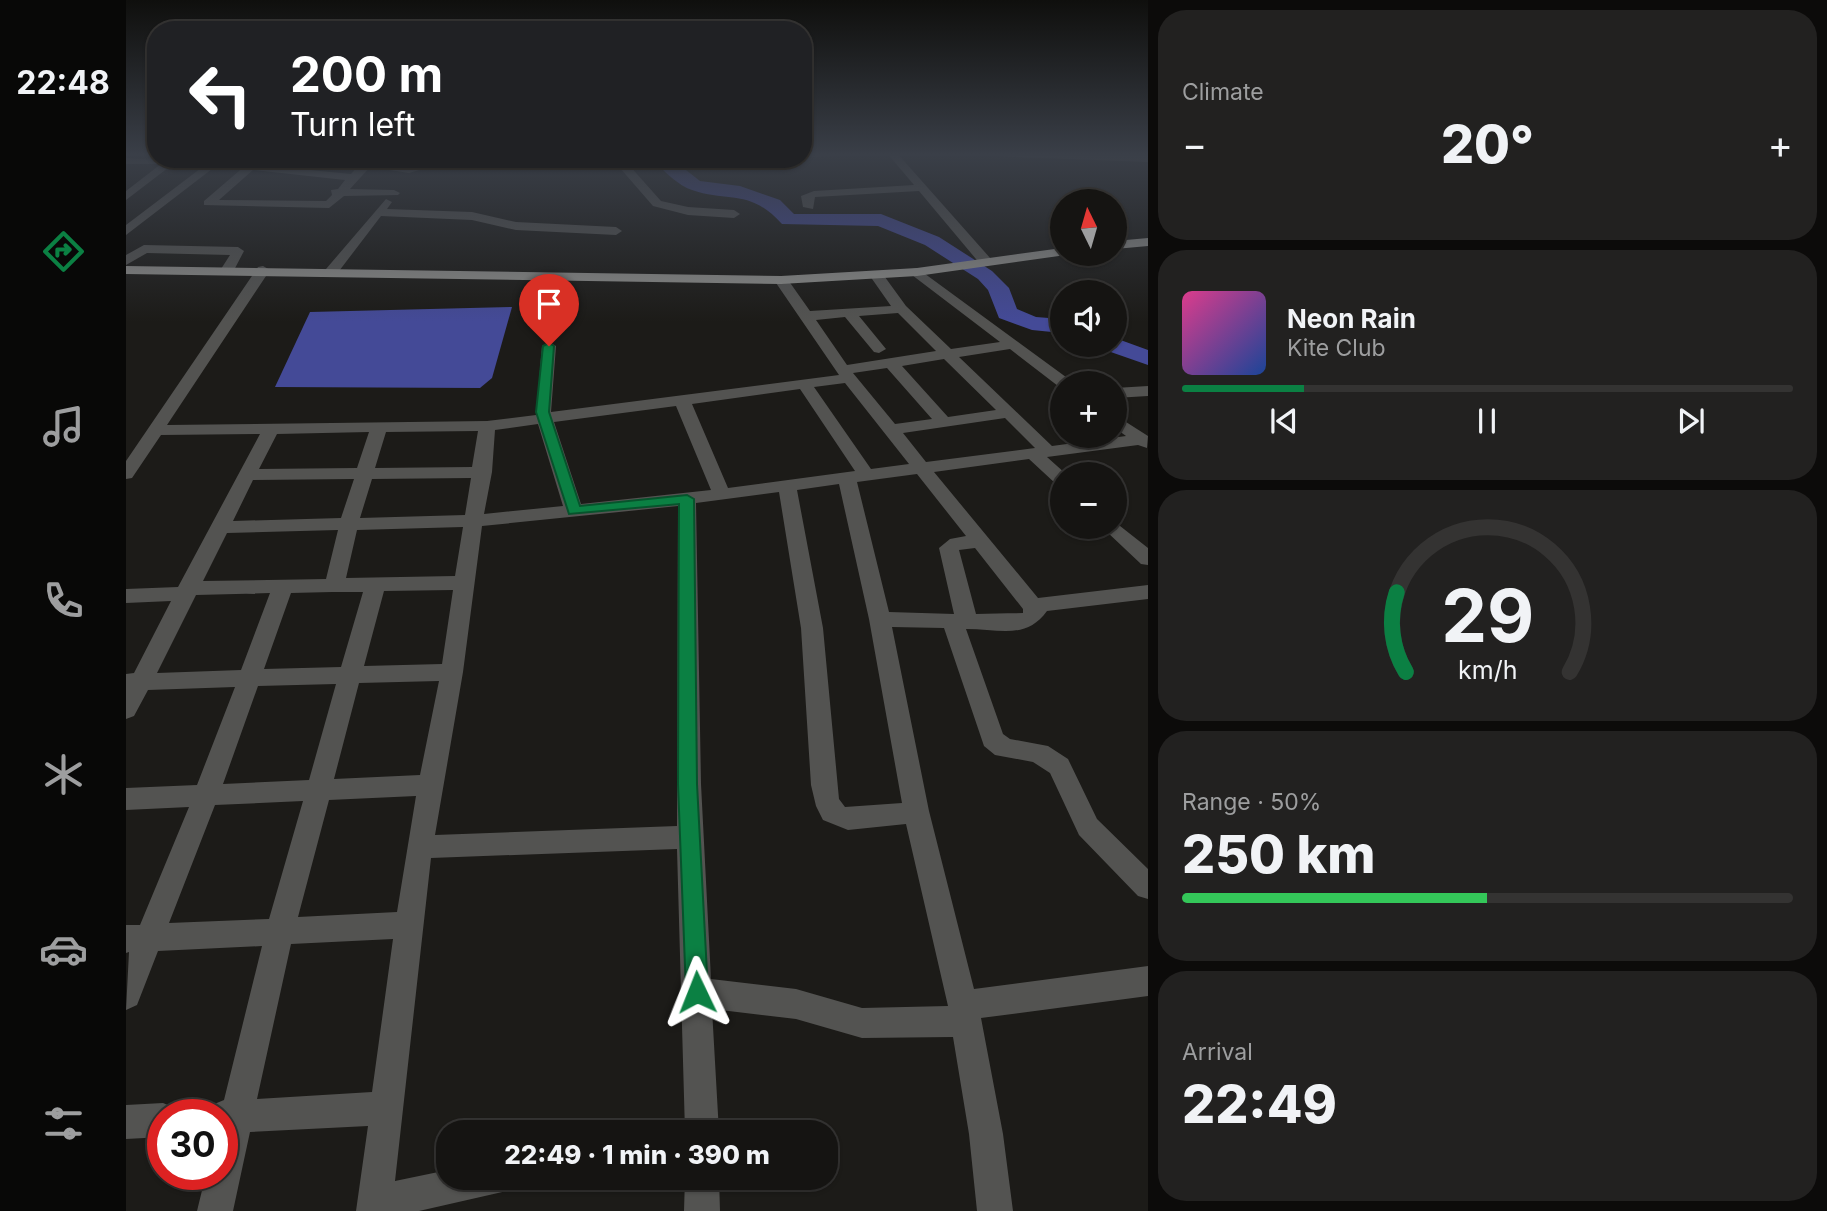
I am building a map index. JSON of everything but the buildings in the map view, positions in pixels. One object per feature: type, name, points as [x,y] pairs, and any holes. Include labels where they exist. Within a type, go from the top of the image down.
[{"type":"main road","points":[[1127,244],[1148,242]]},
{"type":"main road","points":[[126,270],[228,269],[781,279],[877,276],[1050,254]]},
{"type":"street","points":[[126,231],[155,210]]},
{"type":"street","points":[[331,272],[380,210]]},
{"type":"street","points":[[681,210],[734,214]]},
{"type":"street","points":[[937,210],[981,263]]},
{"type":"street","points":[[378,212],[472,216],[529,227],[616,231]]},
{"type":"street","points":[[126,214],[149,214]]},
{"type":"street","points":[[126,261],[144,249],[239,251],[228,269]]},
{"type":"street","points":[[126,474],[263,270]]},
{"type":"street","points":[[917,272],[1050,373]]},
{"type":"street","points":[[877,276],[901,309],[1008,413],[1050,465]]},
{"type":"street","points":[[781,279],[846,374],[1034,608],[1033,617],[1021,623],[880,619]]},
{"type":"street","points":[[806,316],[901,309]]},
{"type":"street","points":[[849,313],[879,349]]},
{"type":"street","points":[[155,430],[379,429],[487,426],[547,421],[804,384],[891,363],[1010,345]]},
{"type":"street","points":[[549,346],[543,412],[574,510]]},
{"type":"street","points":[[891,363],[944,423]]},
{"type":"street","points":[[804,384],[857,477],[916,811],[964,1013],[986,1135],[995,1211]]},
{"type":"street","points":[[1127,392],[1148,391]]},
{"type":"street","points":[[682,400],[721,493]]},
{"type":"street","points":[[891,430],[1008,413]]},
{"type":"street","points":[[445,1190],[374,1206],[419,847],[452,672],[483,472],[487,426]]},
{"type":"street","points":[[126,710],[133,682],[187,591],[271,428]]},
{"type":"street","points":[[334,586],[348,526],[379,429]]},
{"type":"street","points":[[1127,429],[1145,442]]},
{"type":"street","points":[[219,527],[475,521],[687,499],[1040,452],[1145,442]]},
{"type":"street","points":[[245,475],[483,472]]},
{"type":"street","points":[[787,485],[812,628],[824,785],[828,804],[832,813],[844,819],[916,811]]},
{"type":"street","points":[[687,499],[690,837],[702,1120]]},
{"type":"street","points":[[1126,539],[1148,559]]},
{"type":"street","points":[[979,542],[957,542],[949,548],[960,621],[993,739],[1004,747],[1049,757],[1059,766],[1088,827],[1148,887]]},
{"type":"street","points":[[126,596],[283,587],[465,583]]},
{"type":"street","points":[[234,1099],[375,585]]},
{"type":"street","points":[[126,995],[136,938],[206,796],[283,587]]},
{"type":"street","points":[[1034,608],[1074,600],[1148,592]]},
{"type":"street","points":[[133,682],[452,672]]},
{"type":"street","points":[[126,799],[430,785]]},
{"type":"street","points":[[419,847],[690,837]]},
{"type":"street","points":[[136,938],[411,925]]},
{"type":"street","points":[[697,992],[796,1004],[862,1023],[964,1013],[1148,981]]},
{"type":"street","points":[[238,1116],[387,1108]]},
{"type":"street","points":[[126,1122],[147,1121]]},
{"type":"street","points":[[215,1211],[218,1190]]},
{"type":"street","points":[[702,1190],[702,1211]]},
{"type":"shaded area","points":[[512,307],[492,378],[480,388],[275,387],[310,312]]},
{"type":"waterway","points":[[779,210],[789,220],[881,220],[932,241],[985,275],[998,288],[1007,313],[1032,323],[1050,325]]},
{"type":"waterway","points":[[1127,350],[1148,358]]},
{"type":"route","points":[[549,346],[543,412],[574,510],[687,499],[688,784],[697,992]]}]
